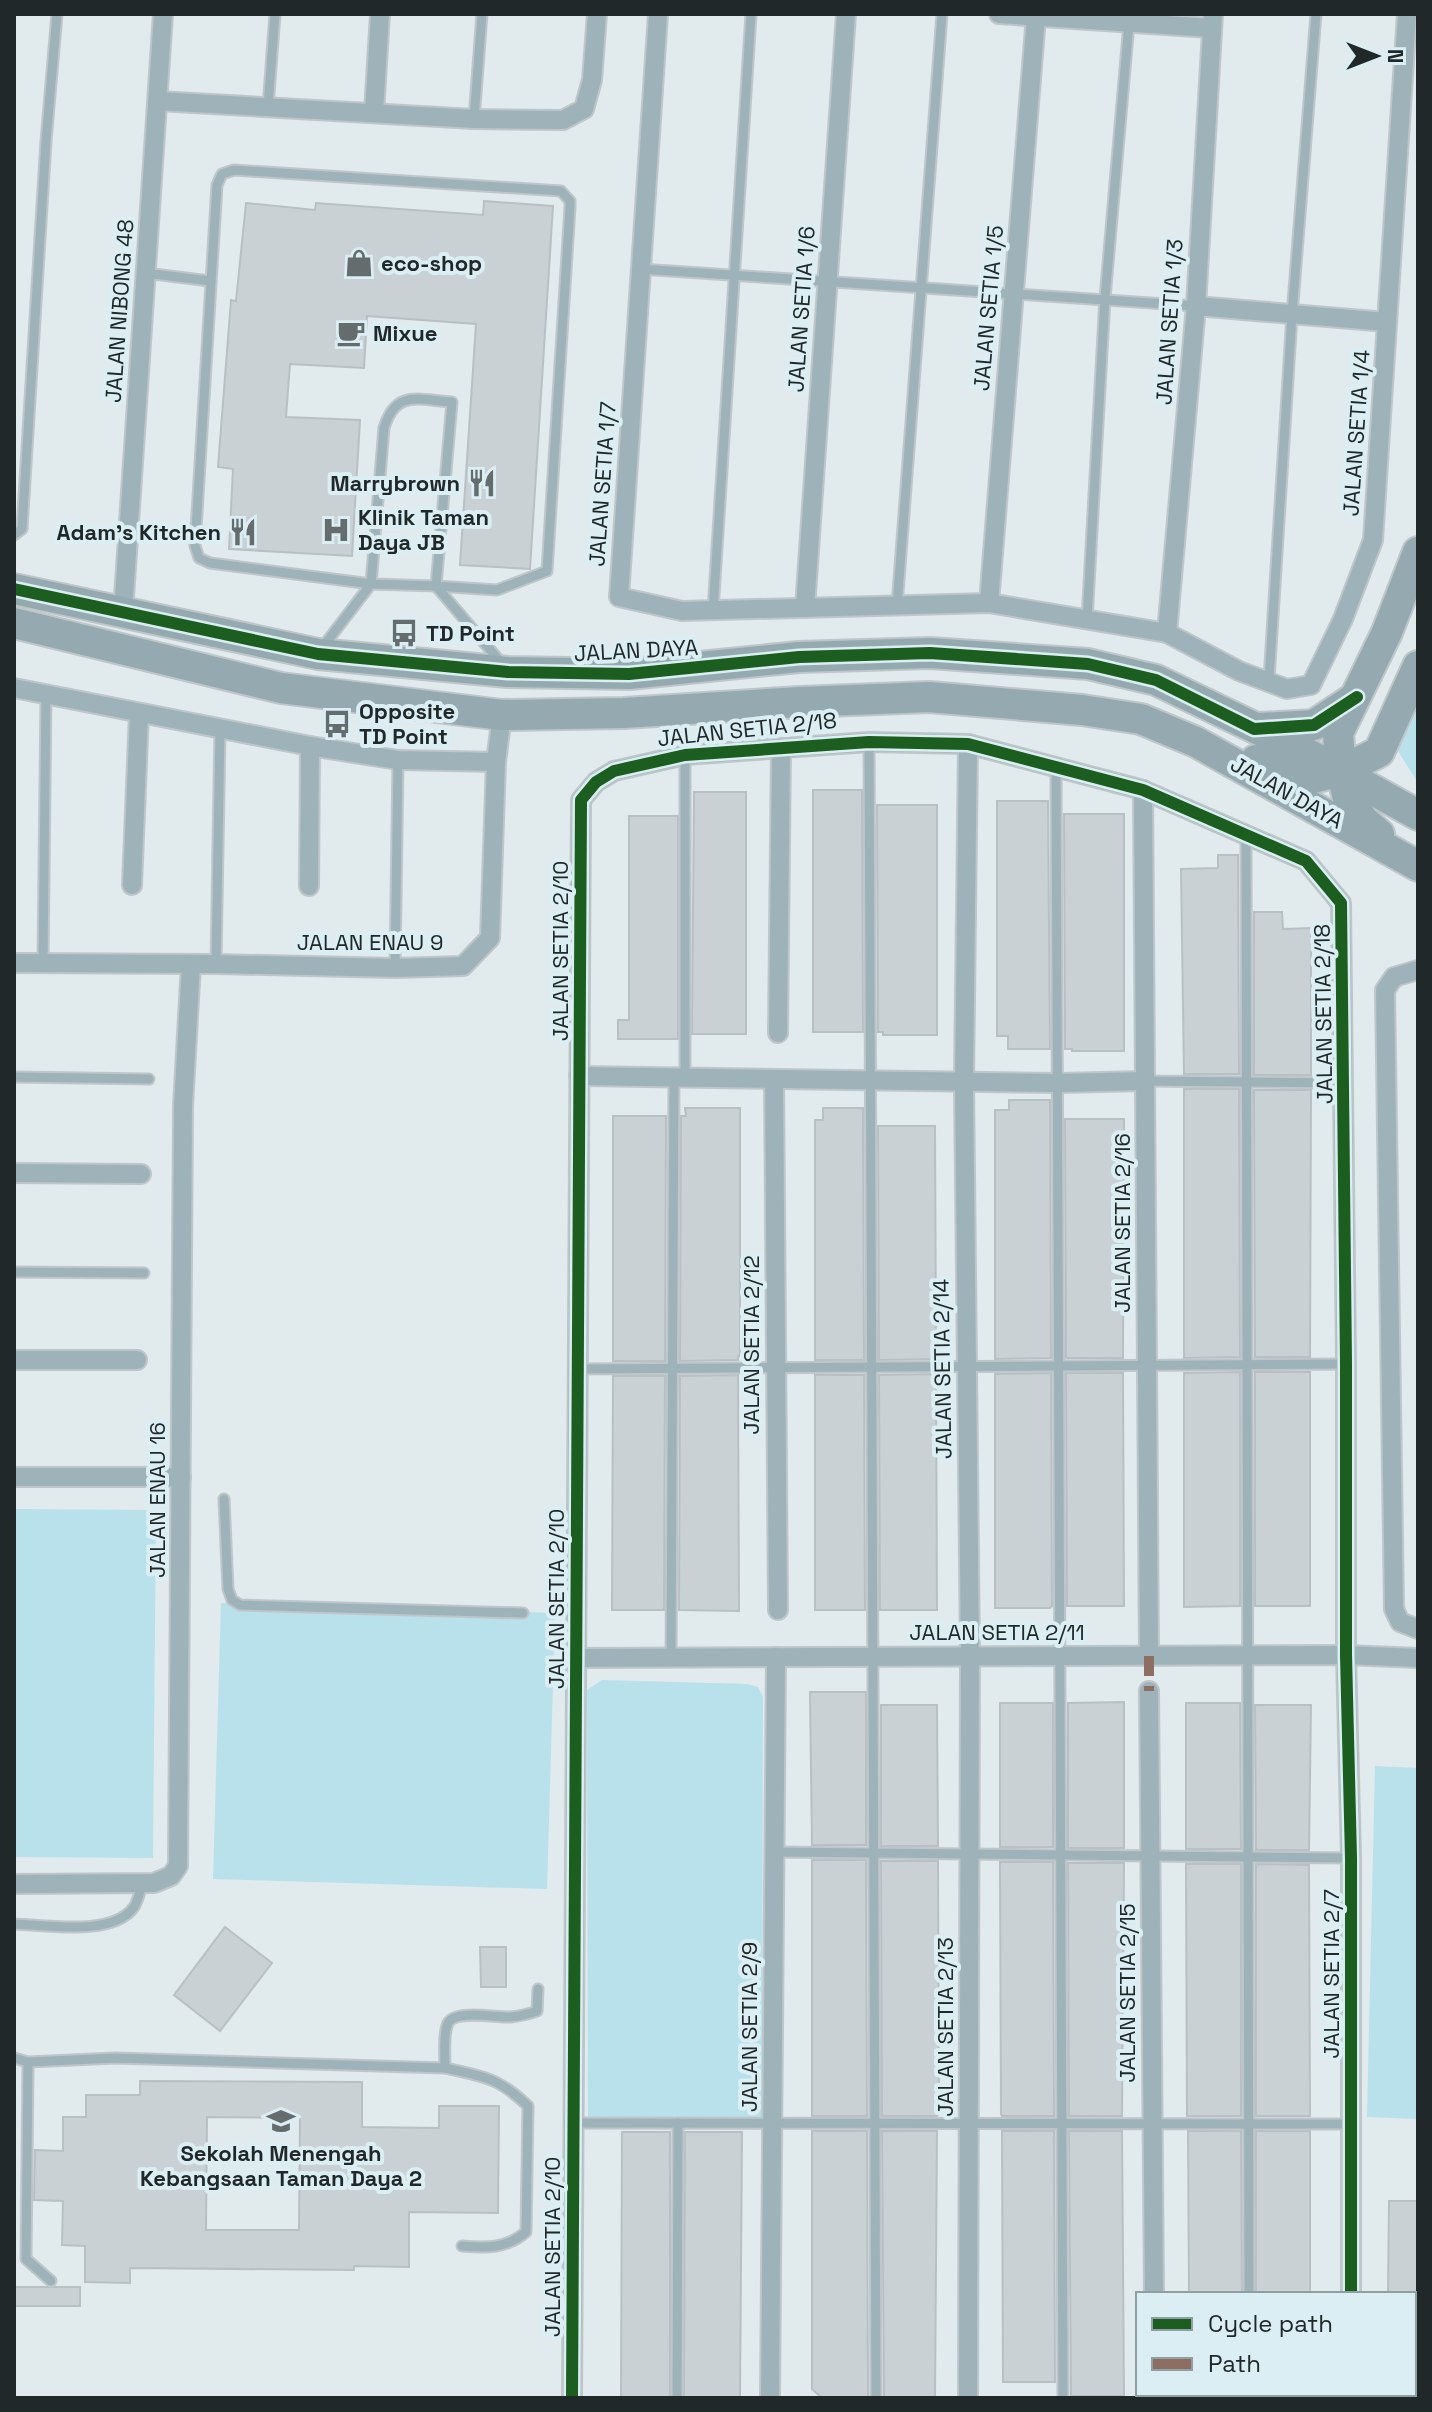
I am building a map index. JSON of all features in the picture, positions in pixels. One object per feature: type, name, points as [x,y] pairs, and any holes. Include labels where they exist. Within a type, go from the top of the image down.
[{"type":"main road","points":[[1418,552],[1387,632],[1338,733],[1341,771],[1348,798],[1363,820],[1418,866]]},
{"type":"main road","name":"JALAN DAYA","points":[[14,589],[318,654],[508,672],[629,674],[799,657],[930,653],[1088,664],[1156,680],[1418,812]]},
{"type":"main road","name":"JALAN DAYA","points":[[14,623],[281,688],[502,715],[624,713],[929,697],[1082,710],[1141,719],[1196,742],[1418,866]]},
{"type":"main road","points":[[1196,742],[1313,778],[1341,771],[1379,752],[1418,666]]},
{"type":"main road","points":[[1254,729],[1314,725],[1357,697]]},
{"type":"main road","points":[[1396,716],[1384,751],[1387,773],[1397,790],[1418,812]]},
{"type":"street","name":"JALAN NIBONG 48","points":[[123,612],[163,14]]},
{"type":"street","points":[[374,112],[380,14]]},
{"type":"street","points":[[158,101],[474,119],[563,120],[584,109],[592,80],[597,14]]},
{"type":"street","name":"JALAN SETIA 1/7","points":[[658,14],[619,597],[682,611],[989,603],[1167,633]]},
{"type":"street","name":"JALAN SETIA 1/6","points":[[805,608],[846,14]]},
{"type":"street","points":[[999,14],[1129,23],[1212,21]]},
{"type":"street","name":"JALAN SETIA 1/4","points":[[1167,633],[1239,671],[1287,689],[1311,685],[1343,619],[1373,540],[1407,14]]},
{"type":"street","name":"JALAN SETIA 1/5","points":[[989,603],[1036,16]]},
{"type":"street","name":"JALAN SETIA 1/3","points":[[1167,633],[1196,306],[1212,21]]},
{"type":"street","points":[[1196,306],[1387,322]]},
{"type":"street","points":[[14,688],[310,746],[398,760],[496,762]]},
{"type":"street","points":[[132,885],[139,713]]},
{"type":"street","name":"JALAN ENAU 9","points":[[14,963],[395,968],[463,966],[490,938],[496,762],[502,715]]},
{"type":"street","name":"JALAN SETIA 2/18","points":[[581,800],[596,782],[614,771],[685,755],[869,742],[968,744],[1143,790],[1306,861],[1341,903],[1346,1655]]},
{"type":"street","name":"JALAN SETIA 2/14","points":[[968,744],[964,1081],[970,1656]]},
{"type":"street","points":[[309,886],[310,746]]},
{"type":"street","points":[[778,1033],[781,748]]},
{"type":"street","name":"JALAN SETIA 2/16","points":[[1143,790],[1149,1656]]},
{"type":"street","name":"JALAN SETIA 2/10","points":[[572,2398],[581,800]]},
{"type":"street","name":"JALAN ENAU 16","points":[[14,1884],[154,1883],[171,1876],[178,1866],[183,1106],[191,964]]},
{"type":"street","points":[[1409,1626],[1394,1609],[1385,990],[1394,977],[1418,970]]},
{"type":"street","points":[[579,1076],[1058,1083],[1145,1081]]},
{"type":"street","name":"JALAN SETIA 2/12","points":[[774,1079],[778,1610]]},
{"type":"street","points":[[14,1173],[141,1174]]},
{"type":"street","points":[[14,1360],[137,1360]]},
{"type":"street","points":[[14,1477],[181,1477]]},
{"type":"street","name":"JALAN SETIA 2/11","points":[[576,1658],[1346,1655],[1418,1658]]},
{"type":"street","name":"JALAN SETIA 2/7","points":[[1346,1655],[1351,1858],[1351,2292]]},
{"type":"street","name":"JALAN SETIA 2/13","points":[[968,2398],[970,1656]]},
{"type":"street","name":"JALAN SETIA 2/9","points":[[770,2398],[776,1657]]},
{"type":"street","name":"JALAN SETIA 2/15","points":[[1149,1691],[1154,2292]]},
{"type":"lane","points":[[14,535],[22,529],[57,14]]},
{"type":"lane","points":[[268,107],[275,14]]},
{"type":"lane","points":[[474,119],[482,14]]},
{"type":"lane","points":[[713,611],[751,14]]},
{"type":"lane","points":[[897,606],[942,14]]},
{"type":"lane","points":[[1269,680],[1292,315],[1316,14]]},
{"type":"lane","points":[[1087,620],[1105,298],[1129,23]]},
{"type":"lane","points":[[228,171],[478,184],[561,191],[566,195],[570,207],[547,571],[497,590],[371,584],[210,563],[199,558],[196,552],[210,281],[217,185],[222,174],[228,171]]},
{"type":"lane","points":[[640,269],[1196,306]]},
{"type":"lane","points":[[145,273],[210,281]]},
{"type":"lane","points":[[318,654],[371,584],[384,428],[388,416],[398,402],[452,402],[436,586],[508,672]]},
{"type":"lane","points":[[43,963],[46,694]]},
{"type":"lane","points":[[216,964],[220,729]]},
{"type":"lane","points":[[869,742],[871,1853],[876,2398]]},
{"type":"lane","points":[[671,1658],[671,1368],[685,755]]},
{"type":"lane","points":[[395,968],[398,760]]},
{"type":"lane","points":[[1056,767],[1063,2398]]},
{"type":"lane","points":[[1246,835],[1249,2292]]},
{"type":"lane","points":[[14,1077],[149,1079]]},
{"type":"lane","points":[[1145,1081],[1344,1083]]},
{"type":"lane","points":[[14,1272],[144,1273]]},
{"type":"lane","points":[[576,1369],[1346,1364]]},
{"type":"lane","points":[[224,1499],[228,1589],[232,1600],[240,1605],[523,1613]]},
{"type":"lane","points":[[774,1852],[1351,1858]]},
{"type":"lane","points":[[14,1924],[102,1926],[118,1920],[134,1907],[143,1883]]},
{"type":"lane","points":[[445,2068],[447,2024],[453,2018],[463,2015],[512,2017],[529,2014],[537,2011],[538,1989]]},
{"type":"lane","points":[[14,2058],[28,2062],[116,2058],[445,2068],[496,2080],[528,2106],[526,2232],[505,2245],[491,2248],[462,2246]]},
{"type":"lane","points":[[28,2062],[26,2259],[51,2281]]},
{"type":"lane","points":[[573,2123],[1351,2124]]},
{"type":"lane","points":[[677,2398],[678,2123]]},
{"type":"shaded area","points":[[1418,700],[1418,783],[1398,751]]},
{"type":"shaded area","points":[[14,1509],[156,1510],[153,1858],[14,1857]]},
{"type":"shaded area","points":[[221,1603],[555,1613],[547,1889],[213,1879]]},
{"type":"shaded area","points":[[602,1680],[747,1684],[758,1687],[763,1697],[762,2127],[588,2128],[587,1690]]},
{"type":"shaded area","points":[[1375,1766],[1418,1768],[1418,2119],[1367,2117]]},
{"type":"building","points":[[484,201],[553,206],[530,569],[460,565],[476,324],[367,316],[364,368],[290,364],[286,417],[360,420],[352,556],[229,549],[233,469],[218,467],[231,300],[236,301],[246,203],[315,210],[316,203],[483,215]]},
{"type":"building","points":[[813,790],[862,790],[863,1032],[813,1032]]},
{"type":"building","points":[[694,792],[746,792],[746,1034],[692,1034]]},
{"type":"building","points":[[997,801],[1048,801],[1050,1049],[1008,1049],[1008,1036],[997,1036]]},
{"type":"building","points":[[877,805],[937,805],[937,1035],[883,1035],[883,1032],[878,1032]]},
{"type":"building","points":[[1064,814],[1124,814],[1124,1051],[1065,1049]]},
{"type":"building","points":[[629,816],[678,816],[678,1039],[618,1039],[618,1020],[629,1020]]},
{"type":"building","points":[[1218,855],[1238,855],[1239,1074],[1184,1074],[1181,869],[1218,868]]},
{"type":"building","points":[[1254,912],[1282,912],[1283,929],[1311,928],[1311,1075],[1254,1075]]},
{"type":"building","points":[[1184,1089],[1239,1089],[1240,1357],[1184,1358]]},
{"type":"building","points":[[1254,1090],[1311,1090],[1310,1357],[1255,1357]]},
{"type":"building","points":[[1009,1100],[1050,1100],[1051,1358],[995,1359],[995,1110],[1009,1110]]},
{"type":"building","points":[[685,1108],[740,1108],[738,1360],[680,1361],[681,1116],[686,1116]]},
{"type":"building","points":[[823,1108],[863,1108],[864,1360],[815,1360],[815,1120],[823,1120]]},
{"type":"building","points":[[613,1116],[666,1116],[665,1361],[613,1361]]},
{"type":"building","points":[[1065,1119],[1124,1119],[1123,1358],[1066,1358]]},
{"type":"building","points":[[878,1126],[935,1126],[936,1359],[879,1360]]},
{"type":"building","points":[[1240,1372],[1240,1606],[1184,1607],[1184,1373]]},
{"type":"building","points":[[1255,1372],[1310,1372],[1310,1606],[1255,1606]]},
{"type":"building","points":[[1051,1373],[1052,1606],[995,1608],[995,1374]]},
{"type":"building","points":[[1066,1373],[1123,1373],[1124,1606],[1067,1606]]},
{"type":"building","points":[[936,1374],[937,1610],[880,1610],[879,1375]]},
{"type":"building","points":[[738,1375],[739,1611],[679,1610],[680,1376]]},
{"type":"building","points":[[815,1375],[864,1375],[865,1610],[815,1610]]},
{"type":"building","points":[[613,1376],[665,1376],[664,1610],[612,1610]]},
{"type":"building","points":[[810,1692],[866,1692],[866,1845],[812,1845]]},
{"type":"building","points":[[1124,1702],[1124,1848],[1068,1848],[1068,1703]]},
{"type":"building","points":[[1000,1703],[1053,1703],[1053,1847],[1000,1847]]},
{"type":"building","points":[[1186,1703],[1240,1703],[1241,1849],[1186,1849]]},
{"type":"building","points":[[881,1705],[937,1705],[938,1846],[881,1846]]},
{"type":"building","points":[[1255,1705],[1311,1705],[1309,1850],[1256,1850]]},
{"type":"building","points":[[812,1860],[866,1860],[867,2116],[812,2116]]},
{"type":"building","points":[[881,1861],[938,1861],[937,2116],[882,2116]]},
{"type":"building","points":[[1000,1862],[1053,1862],[1054,2116],[1001,2114]]},
{"type":"building","points":[[1068,1863],[1124,1863],[1122,2116],[1069,2116]]},
{"type":"building","points":[[1186,1864],[1241,1864],[1241,2116],[1187,2116]]},
{"type":"building","points":[[1256,1864],[1309,1865],[1310,2116],[1256,2116]]},
{"type":"building","points":[[225,1927],[272,1963],[220,2031],[174,1995]]},
{"type":"building","points":[[480,1947],[506,1947],[506,1987],[481,1987]]},
{"type":"building","points":[[140,2081],[362,2082],[362,2127],[439,2128],[439,2106],[499,2106],[498,2213],[409,2212],[409,2267],[354,2266],[354,2270],[130,2268],[130,2283],[85,2282],[85,2246],[62,2245],[63,2201],[34,2200],[35,2150],[63,2151],[63,2117],[86,2117],[86,2095],[140,2095]],"holes":[[[207,2117],[300,2118],[299,2230],[206,2230]]]},
{"type":"building","points":[[812,2131],[867,2131],[868,2398],[822,2398],[812,2389]]},
{"type":"building","points":[[882,2131],[937,2131],[935,2398],[884,2398]]},
{"type":"building","points":[[1002,2131],[1054,2131],[1055,2382],[1003,2382]]},
{"type":"building","points":[[1069,2131],[1122,2131],[1124,2396],[1071,2396]]},
{"type":"building","points":[[1188,2131],[1241,2131],[1242,2292],[1189,2292]]},
{"type":"building","points":[[1256,2131],[1310,2131],[1310,2292],[1256,2292]]},
{"type":"building","points":[[622,2132],[670,2132],[670,2398],[621,2398]]},
{"type":"building","points":[[685,2132],[742,2132],[740,2398],[684,2398]]},
{"type":"building","points":[[1389,2201],[1418,2201],[1418,2294],[1388,2292]]},
{"type":"building","points":[[14,2287],[80,2287],[80,2306],[14,2306]]},
{"type":"marked path","points":[[1149,1656],[1149,1691]]},
{"type":"cycle path","points":[[14,589],[318,654],[508,672],[629,674],[799,657],[930,653],[1088,664],[1156,680],[1254,729],[1314,725],[1357,697]]},
{"type":"cycle path","points":[[572,2398],[581,800],[596,782],[614,771],[685,755],[869,742],[968,744],[1143,790],[1306,861],[1341,903],[1346,1655],[1351,1858],[1351,2292]]},
{"type":"place","name":"eco-shop","points":[[359,263]]},
{"type":"place","name":"Mixue","points":[[351,333]]},
{"type":"place","name":"Marrybrown","points":[[482,483]]},
{"type":"place","name":"Klinik Taman Daya JB","points":[[336,530]]},
{"type":"place","name":"Adam’s Kitchen","points":[[243,532]]},
{"type":"place","name":"TD Point","points":[[404,633]]},
{"type":"place","name":"Opposite TD Point","points":[[337,724]]},
{"type":"place","name":"Sekolah Menengah Kebangsaan Taman Daya 2","points":[[281,2121]]}]
